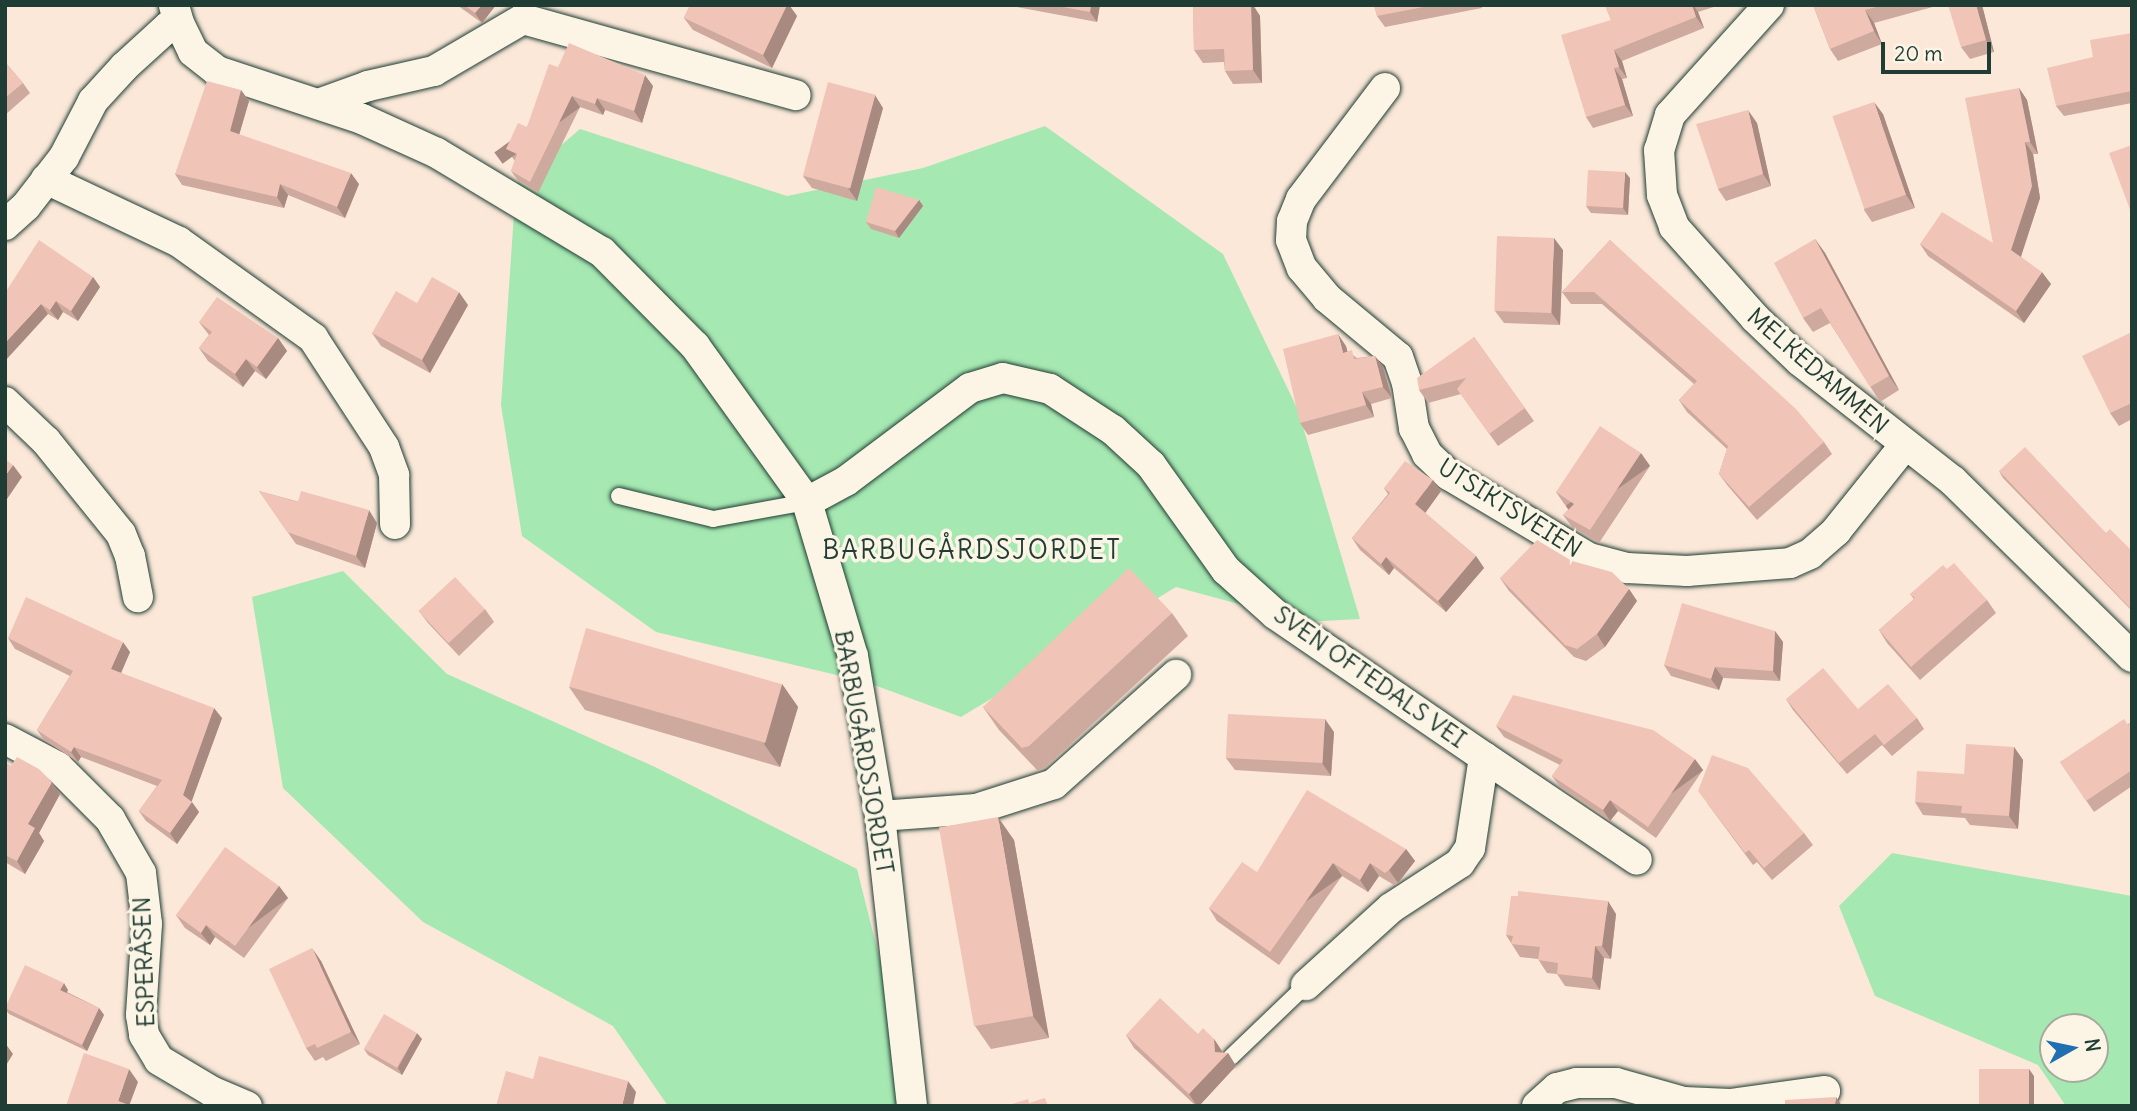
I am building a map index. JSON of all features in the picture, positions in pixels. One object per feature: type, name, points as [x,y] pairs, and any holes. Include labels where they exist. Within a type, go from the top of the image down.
[{"type":"street","name":"MELKEDAMMEN","points":[[1769,5],[1670,114],[1659,150],[1662,195],[1674,227],[1755,318],[1904,446],[1954,481],[2132,657]]},
{"type":"street","name":"BARBUGÅRDSJORDET","points":[[176,14],[193,52],[217,71],[318,104],[437,153],[601,252],[695,346],[807,502],[853,656],[880,816],[912,1106]]},
{"type":"street","points":[[5,225],[47,179],[93,102],[142,50],[169,26],[176,14]]},
{"type":"street","points":[[318,104],[368,86],[434,71],[523,19],[796,95]]},
{"type":"street","name":"UTSIKTSVEIEN","points":[[1385,88],[1301,199],[1292,221],[1291,240],[1303,268],[1327,298],[1398,357],[1408,383],[1414,428],[1427,454],[1449,475],[1589,558],[1627,568],[1687,571],[1790,563],[1810,554],[1836,531],[1904,446]]},
{"type":"street","points":[[47,179],[179,242],[313,338],[384,447],[394,475],[395,524]]},
{"type":"street","name":"SVEN OFTEDALS VEI","points":[[807,502],[846,481],[970,388],[1003,378],[1050,389],[1113,430],[1152,465],[1226,570],[1275,614],[1484,757],[1470,848],[1460,863],[1391,908],[1306,985]]},
{"type":"street","points":[[5,402],[46,442],[121,534],[138,597]]},
{"type":"street","points":[[880,816],[976,808],[1054,784],[1176,675]]},
{"type":"street","name":"ESPERÅSEN","points":[[5,739],[58,767],[110,819],[141,873],[147,924],[141,1014],[145,1035],[159,1060],[247,1106]]},
{"type":"street","points":[[1484,757],[1637,860]]},
{"type":"street","points":[[1537,1106],[1557,1088],[1577,1083],[1616,1083],[1684,1102],[1730,1104],[1825,1091]]},
{"type":"lane","points":[[619,496],[713,519],[767,513],[807,502]]},
{"type":"lane","name":"SVEN OFTEDALS VEI","points":[[1231,1057],[1306,985]]},
{"type":"green space","points":[[1045,126],[1223,254],[1298,410],[1360,619],[1305,622],[1176,587],[961,717],[866,682],[656,632],[522,536],[501,405],[516,184],[580,129],[787,196],[923,168]]},
{"type":"green space","points":[[343,571],[447,674],[655,767],[857,869],[903,1052],[910,1106],[668,1106],[613,1026],[423,922],[283,788],[252,597]]},
{"type":"green space","points":[[1892,853],[2132,896],[2132,1106],[2066,1106],[2050,1083],[2109,1083],[2109,1013],[2039,1013],[2039,1066],[1875,996],[1839,906]]},
{"type":"building","points":[[464,5],[482,5],[475,13]]},
{"type":"building","points":[[690,5],[787,5],[763,55],[684,18]]},
{"type":"building","points":[[1052,5],[1091,5],[1090,12]]},
{"type":"building","points":[[1193,5],[1251,5],[1253,70],[1225,71],[1224,49],[1194,50]]},
{"type":"building","points":[[1374,5],[1434,5],[1377,16]]},
{"type":"building","points":[[1605,5],[1692,5],[1696,17],[1614,50],[1619,67],[1614,68],[1625,105],[1586,117],[1561,35],[1611,20]]},
{"type":"building","points":[[1813,5],[1884,5],[1865,10],[1874,31],[1830,49]]},
{"type":"building","points":[[1948,5],[1976,5],[1986,40],[1961,47]]},
{"type":"building","points":[[2132,33],[2132,91],[2056,106],[2047,68],[2093,57],[2090,40]]},
{"type":"building","points":[[569,43],[645,75],[634,111],[597,98],[595,104],[572,96],[530,182],[511,171],[517,154],[506,149],[518,123],[527,127],[549,64],[558,67]]},
{"type":"building","points":[[5,62],[23,83],[5,98]]},
{"type":"building","points":[[207,81],[241,90],[230,131],[351,173],[337,207],[280,184],[277,197],[175,174]]},
{"type":"building","points":[[828,82],[875,95],[850,188],[803,176]]},
{"type":"building","points":[[2019,88],[2030,142],[2025,142],[2032,186],[2011,250],[2042,272],[2016,311],[1920,244],[1942,212],[1993,243],[1965,98]]},
{"type":"building","points":[[1874,102],[1906,195],[1864,209],[1832,116]]},
{"type":"building","points":[[1748,110],[1763,174],[1718,189],[1696,124]]},
{"type":"building","points":[[2132,145],[2132,215],[2109,153]]},
{"type":"building","points":[[1588,170],[1625,172],[1623,208],[1586,206]]},
{"type":"building","points":[[876,187],[919,200],[895,231],[866,222]]},
{"type":"building","points":[[1497,236],[1554,238],[1551,313],[1494,311]]},
{"type":"building","points":[[1815,239],[1889,376],[1870,387],[1821,308],[1803,318],[1774,263]]},
{"type":"building","points":[[39,240],[93,277],[71,311],[56,301],[50,310],[41,304],[5,343],[5,293]]},
{"type":"building","points":[[1610,240],[1796,409],[1824,442],[1749,507],[1719,474],[1728,446],[1679,400],[1697,381],[1594,292],[1562,292]]},
{"type":"building","points":[[432,277],[459,292],[422,360],[372,333],[396,291],[417,303]]},
{"type":"building","points":[[217,297],[278,338],[257,367],[246,359],[235,374],[199,348],[212,332],[199,322]]},
{"type":"building","points":[[2132,332],[2132,403],[2110,413],[2082,356]]},
{"type":"building","points":[[1338,334],[1343,353],[1352,350],[1354,359],[1375,356],[1383,387],[1362,392],[1366,405],[1300,423],[1283,349]]},
{"type":"building","points":[[1474,337],[1525,408],[1489,434],[1457,389],[1466,378],[1419,390],[1417,378]]},
{"type":"building","points":[[1600,426],[1641,453],[1590,530],[1563,515],[1574,504],[1556,492]]},
{"type":"building","points":[[2025,447],[2106,533],[2110,529],[2132,551],[2132,610],[1999,471]]},
{"type":"building","points":[[5,459],[13,465],[5,476]]},
{"type":"building","points":[[1405,461],[1433,480],[1415,504],[1476,556],[1438,601],[1386,557],[1381,564],[1352,538],[1390,493],[1384,488]]},
{"type":"building","points":[[259,491],[298,502],[301,491],[369,510],[356,556],[287,532]]},
{"type":"building","points":[[1537,540],[1572,561],[1612,572],[1629,589],[1597,634],[1577,649],[1565,645],[1500,578]]},
{"type":"building","points":[[1954,563],[1987,600],[1911,667],[1879,630],[1915,598],[1910,594],[1943,565],[1947,569]]},
{"type":"building","points":[[1129,568],[1172,613],[1029,746],[1022,748],[983,707]]},
{"type":"building","points":[[455,577],[485,609],[448,643],[418,611]]},
{"type":"building","points":[[26,597],[123,642],[111,669],[214,708],[183,795],[192,802],[170,833],[139,811],[162,780],[74,747],[71,752],[37,730],[73,671],[8,638]]},
{"type":"building","points":[[1682,603],[1775,631],[1773,671],[1715,667],[1711,679],[1664,665]]},
{"type":"building","points":[[586,628],[782,684],[765,743],[569,687]]},
{"type":"building","points":[[1823,668],[1858,709],[1888,684],[1917,718],[1884,745],[1875,734],[1839,763],[1786,699]]},
{"type":"building","points":[[1513,695],[1653,730],[1695,759],[1648,827],[1610,800],[1603,810],[1552,776],[1563,760],[1496,726]]},
{"type":"building","points":[[1228,714],[1325,719],[1323,763],[1226,758]]},
{"type":"building","points":[[2124,719],[2128,725],[2132,722],[2132,770],[2086,801],[2060,762]]},
{"type":"building","points":[[1966,744],[2014,747],[2009,816],[1961,813],[1962,806],[1915,802],[1917,771],[1964,774]]},
{"type":"building","points":[[1712,755],[1748,768],[1804,833],[1764,868],[1749,850],[1745,853],[1698,791]]},
{"type":"building","points":[[17,757],[39,769],[52,782],[28,824],[35,828],[17,861],[5,855],[5,763],[11,766]]},
{"type":"building","points":[[1307,790],[1406,849],[1385,873],[1370,863],[1360,880],[1333,863],[1270,952],[1209,908],[1242,862],[1257,872]]},
{"type":"building","points":[[998,817],[1033,1016],[974,1026],[939,827]]},
{"type":"building","points":[[225,847],[279,886],[235,946],[206,925],[201,933],[176,915]]},
{"type":"building","points":[[1518,891],[1608,901],[1602,946],[1595,946],[1592,978],[1557,974],[1558,963],[1538,960],[1540,947],[1511,944],[1513,936],[1506,935],[1511,896],[1518,896]]},
{"type":"building","points":[[312,948],[351,1032],[317,1048],[315,1044],[306,1048],[269,969]]},
{"type":"building","points":[[25,965],[64,983],[60,990],[99,1008],[82,1045],[5,1008]]},
{"type":"building","points":[[1160,998],[1198,1034],[1203,1028],[1214,1039],[1215,1052],[1228,1053],[1189,1094],[1126,1035]]},
{"type":"building","points":[[384,1014],[417,1033],[397,1068],[364,1049]]},
{"type":"building","points":[[84,1053],[129,1069],[118,1101],[132,1106],[66,1106]]},
{"type":"building","points":[[539,1056],[628,1081],[622,1106],[496,1106],[506,1071],[533,1079]]},
{"type":"building","points":[[1979,1069],[2029,1069],[2029,1106],[1979,1106]]},
{"type":"building","points":[[1836,1097],[1835,1106],[1785,1106],[1785,1100]]},
{"type":"building","points":[[1045,1098],[1048,1106],[1006,1106],[1028,1099],[1029,1103]]},
{"type":"district","name":"BARBUGÅRDSJORDET","points":[[972,550]]}]
